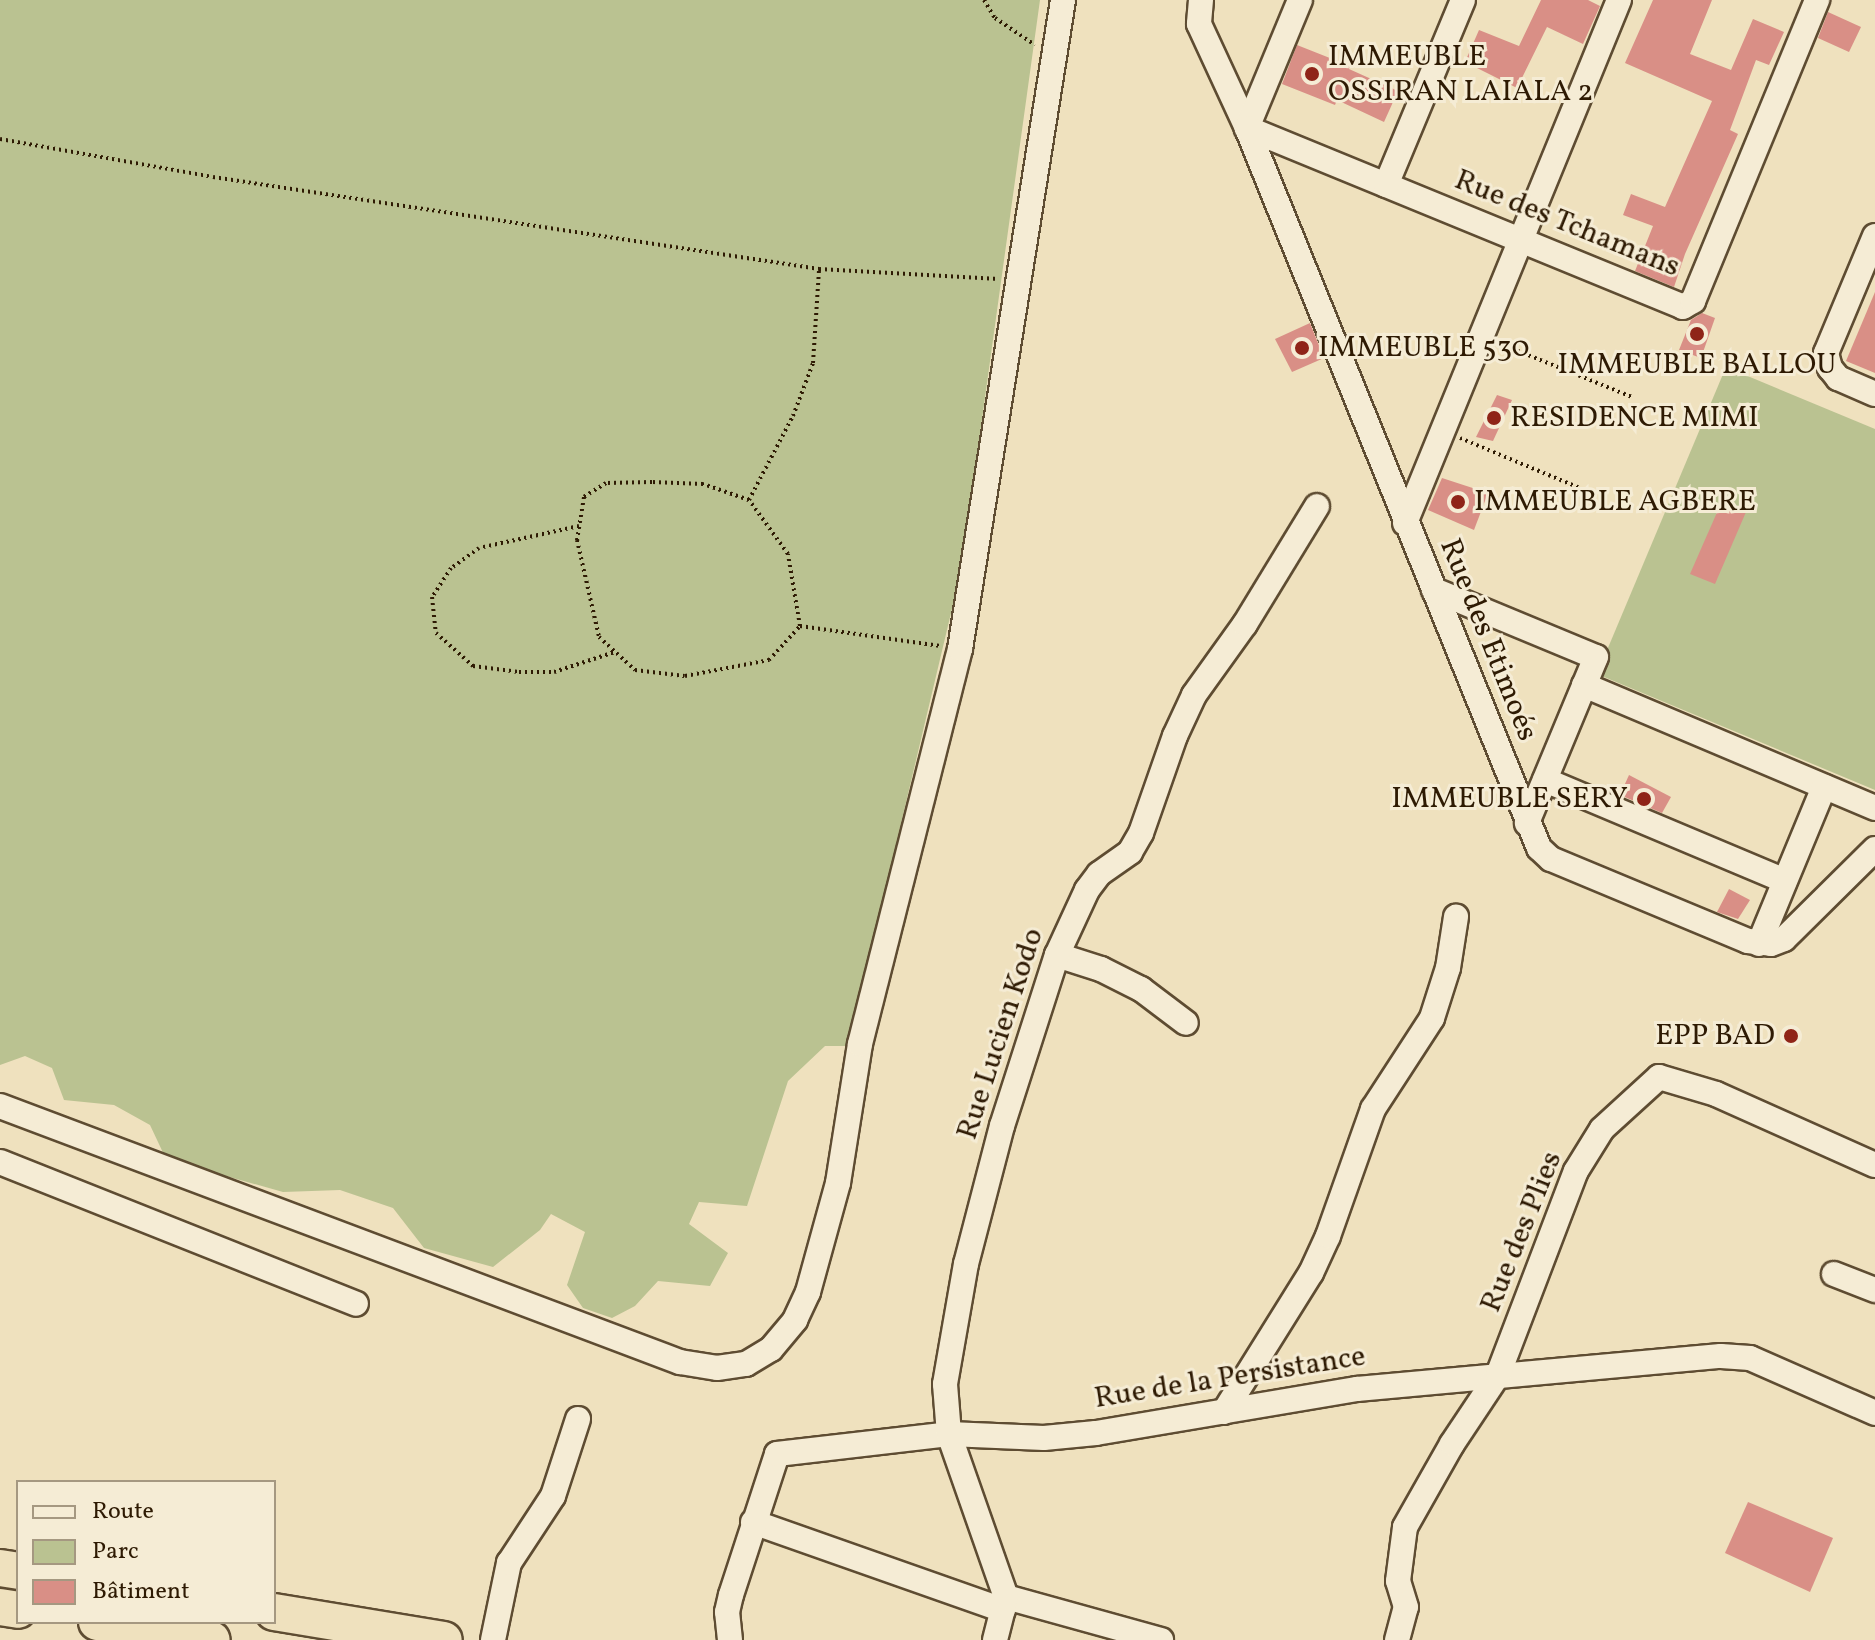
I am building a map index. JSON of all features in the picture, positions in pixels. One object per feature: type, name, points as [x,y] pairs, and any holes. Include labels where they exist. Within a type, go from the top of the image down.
[{"type":"highway","points":[[276,1612],[444,1640]]},
{"type":"highway","points":[[110,1624],[212,1640]]},
{"type":"street","points":[[0,1106],[680,1362],[717,1368],[746,1364],[760,1357],[795,1320],[808,1292],[838,1183],[860,1044],[960,649],[1063,0]]},
{"type":"street","name":"Rue des Etimoés","points":[[1201,0],[1199,24],[1247,128],[1539,848],[1551,859],[1759,944]]},
{"type":"street","points":[[1247,128],[1300,0]]},
{"type":"street","points":[[1386,185],[1463,0]]},
{"type":"street","points":[[1405,523],[1619,0]]},
{"type":"street","name":"Rue des Tchamans","points":[[1247,128],[1683,307],[1690,306],[1817,0]]},
{"type":"street","points":[[1875,236],[1826,353],[1830,368],[1838,378],[1875,394]]},
{"type":"street","name":"Rue Lucien Kodo","points":[[1004,1604],[949,1434],[945,1384],[966,1264],[1002,1126],[1057,955],[1087,890],[1099,874],[1130,852],[1141,833],[1175,736],[1194,695],[1245,624],[1317,506]]},
{"type":"street","points":[[1434,590],[1596,657],[1527,823]]},
{"type":"street","points":[[1584,685],[1875,808]]},
{"type":"street","points":[[1545,780],[1785,881]]},
{"type":"street","points":[[1824,787],[1759,944],[1784,939],[1875,849]]},
{"type":"street","points":[[1224,1412],[1311,1273],[1328,1236],[1373,1109],[1432,1018],[1448,968],[1456,917]]},
{"type":"street","points":[[1057,955],[1101,969],[1141,989],[1186,1023]]},
{"type":"street","name":"Rue des Plies","points":[[1397,1640],[1406,1607],[1398,1581],[1405,1527],[1452,1444],[1498,1375],[1576,1171],[1602,1129],[1659,1077],[1716,1094],[1875,1165]]},
{"type":"street","points":[[0,1162],[356,1304]]},
{"type":"street","points":[[1834,1274],[1875,1290]]},
{"type":"street","name":"Rue de la Persistance","points":[[730,1640],[727,1612],[777,1454],[949,1434],[1044,1438],[1357,1389],[1700,1357],[1750,1358],[1875,1413]]},
{"type":"street","points":[[493,1640],[509,1563],[553,1496],[578,1419]]},
{"type":"street","points":[[753,1522],[1004,1604],[1161,1640]]},
{"type":"street","points":[[995,1640],[1004,1604]]},
{"type":"path","points":[[984,0],[995,18],[1053,57]]},
{"type":"path","points":[[0,139],[213,177],[819,269],[1018,280]]},
{"type":"path","points":[[749,500],[793,416],[813,363],[819,269]]},
{"type":"path","points":[[1482,336],[1632,397]]},
{"type":"path","points":[[1443,432],[1594,494]]},
{"type":"path","points":[[606,483],[703,484],[749,500],[788,554],[800,626],[769,660],[685,676],[635,670],[599,637],[577,540],[584,497],[606,483]]},
{"type":"path","points":[[579,526],[479,548],[451,568],[432,597],[436,633],[473,666],[519,672],[554,672],[615,652]]},
{"type":"path","points":[[800,626],[960,649]]},
{"type":"green space","points":[[0,0],[1040,0],[961,571],[859,1000],[846,1046],[825,1046],[788,1081],[747,1206],[699,1202],[689,1224],[728,1253],[710,1286],[658,1281],[635,1306],[612,1318],[583,1308],[567,1285],[585,1232],[551,1214],[540,1230],[493,1267],[424,1248],[393,1208],[340,1190],[283,1192],[166,1159],[150,1125],[114,1105],[64,1100],[52,1068],[25,1056],[0,1065]]},
{"type":"green space","points":[[1726,367],[1875,429],[1875,790],[1597,674]]},
{"type":"building","points":[[1541,0],[1588,0],[1600,6],[1583,44],[1547,27],[1517,88],[1465,62],[1479,30],[1519,46]]},
{"type":"building","points":[[1653,0],[1712,0],[1690,54],[1731,70],[1753,19],[1784,32],[1769,65],[1756,60],[1730,130],[1738,134],[1685,254],[1674,287],[1635,271],[1653,226],[1623,215],[1631,194],[1665,207],[1712,101],[1625,63]]},
{"type":"building","points":[[1828,12],[1861,27],[1849,52],[1818,38]]},
{"type":"building","points":[[1297,45],[1350,66],[1349,69],[1398,91],[1384,122],[1337,100],[1335,105],[1282,84]]},
{"type":"building","points":[[1875,292],[1875,373],[1846,361]]},
{"type":"building","name":"IMMEUBLE BALLOU","points":[[1702,313],[1715,318],[1701,358],[1679,350],[1691,320]]},
{"type":"building","name":"IMMEUBLE 530","points":[[1310,323],[1324,358],[1292,372],[1275,339]]},
{"type":"building","name":"RESIDENCE MIMI","points":[[1497,395],[1512,400],[1493,441],[1476,437]]},
{"type":"building","name":"IMMEUBLE AGBERE","points":[[1442,478],[1488,493],[1474,530],[1428,510]]},
{"type":"building","points":[[1722,501],[1746,512],[1715,584],[1690,574]]},
{"type":"building","name":"IMMEUBLE SERY","points":[[1629,775],[1671,797],[1662,813],[1620,795]]},
{"type":"building","points":[[1729,889],[1750,900],[1738,919],[1717,912]]},
{"type":"building","points":[[1748,1502],[1833,1538],[1810,1592],[1725,1553]]},
{"type":"place","name":"IMMEUBLE OSSIRAN LAIALA 2","points":[[1312,74]]},
{"type":"place","name":"IMMEUBLE BALLOU","points":[[1697,334]]},
{"type":"place","name":"IMMEUBLE 530","points":[[1302,348]]},
{"type":"place","name":"RESIDENCE MIMI","points":[[1494,418]]},
{"type":"place","name":"IMMEUBLE AGBERE","points":[[1458,502]]},
{"type":"place","name":"IMMEUBLE SERY","points":[[1644,799]]},
{"type":"place","name":"EPP BAD","points":[[1791,1036]]}]
